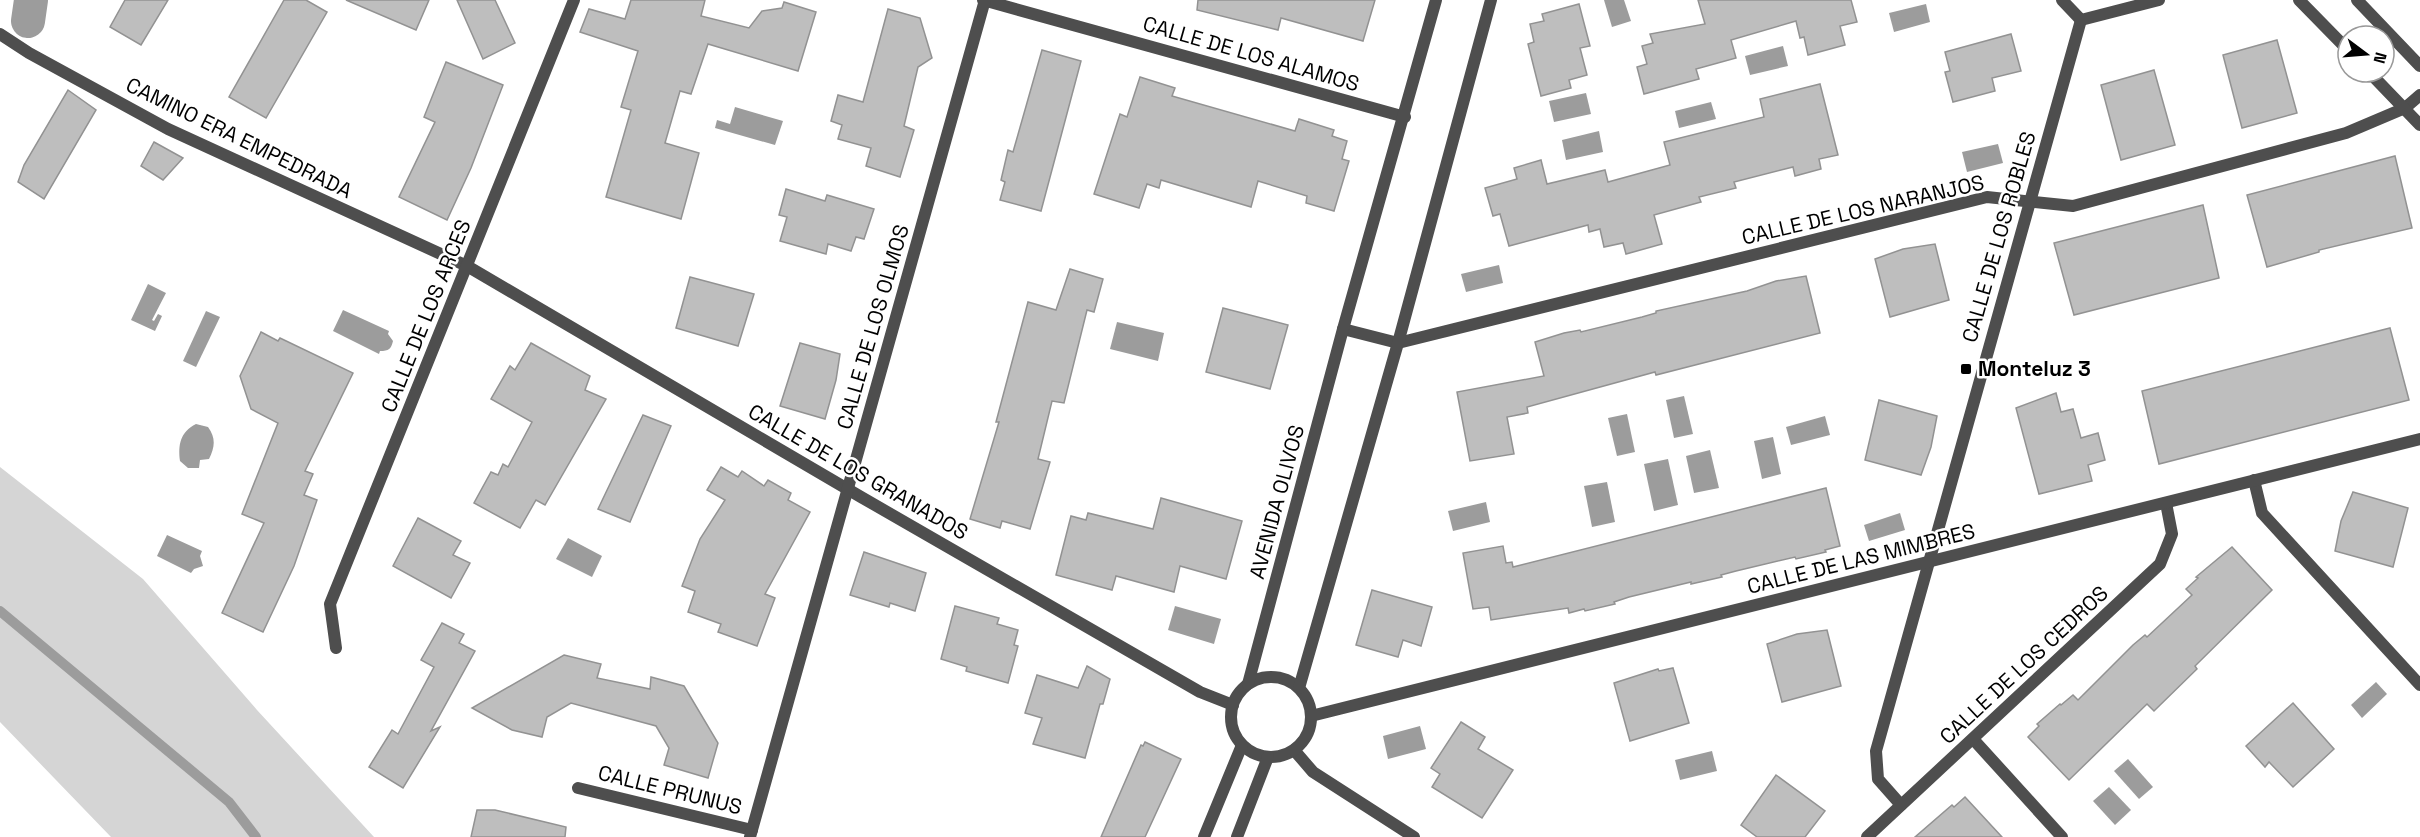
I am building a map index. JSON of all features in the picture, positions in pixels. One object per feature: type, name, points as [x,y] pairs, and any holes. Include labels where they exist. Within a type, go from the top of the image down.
[{"type":"street","name":"CALLE DE LOS ARCES","points":[[336,648],[330,604],[574,0]]},
{"type":"street","name":"CALLE DE LOS ALAMOS","points":[[984,0],[1405,117]]},
{"type":"street","name":"CALLE DE LOS OLMOS","points":[[751,833],[984,0]]},
{"type":"street","name":"AVENIDA OLIVOS","points":[[1248,684],[1343,329],[1437,0]]},
{"type":"street","points":[[1299,688],[1398,343],[1491,0]]},
{"type":"street","points":[[2062,0],[2081,20],[2159,0]]},
{"type":"street","points":[[2299,0],[2336,38]]},
{"type":"street","points":[[2357,0],[2420,66]]},
{"type":"street","name":"CALLE DE LOS ROBLES","points":[[1901,805],[1878,779],[1876,751],[1931,562],[2029,200],[2081,20]]},
{"type":"street","name":"CAMINO ERA EMPEDRADA","points":[[0,34],[29,53],[168,129],[467,266]]},
{"type":"street","points":[[2381,84],[2420,125]]},
{"type":"street","name":"CALLE DE LOS NARANJOS","points":[[1398,343],[1987,197],[2073,206],[2346,133],[2405,108],[2420,95]]},
{"type":"street","name":"CALLE DE LOS GRANADOS","points":[[467,266],[1200,692],[1233,705]]},
{"type":"street","points":[[1343,329],[1398,343]]},
{"type":"street","name":"CALLE DE LAS MIMBRES","points":[[1311,716],[2420,439]]},
{"type":"street","points":[[2254,480],[2262,513],[2420,685]]},
{"type":"street","name":"CALLE DE LOS CEDROS","points":[[1867,837],[2160,564],[2172,534],[2166,503]]},
{"type":"street","points":[[1267,677],[1277,677],[1299,688],[1310,706],[1311,716],[1310,728],[1304,740],[1294,750],[1281,756],[1268,757],[1258,755],[1242,745],[1232,725],[1233,705],[1240,692],[1248,684],[1267,677]]},
{"type":"street","points":[[1973,739],[2062,837]]},
{"type":"street","points":[[1204,837],[1242,745]]},
{"type":"street","points":[[1294,750],[1313,772],[1414,837]]},
{"type":"street","points":[[1237,837],[1268,757]]},
{"type":"street","name":"CALLE PRUNUS","points":[[578,788],[751,833]]},
{"type":"shaded area","points":[[1604,0],[1624,0],[1631,21],[1612,27]]},
{"type":"shaded area","points":[[1926,4],[1930,22],[1894,32],[1889,13]]},
{"type":"shaded area","points":[[1783,46],[1788,66],[1750,75],[1745,56]]},
{"type":"shaded area","points":[[1586,93],[1591,114],[1554,122],[1549,101]]},
{"type":"shaded area","points":[[1711,102],[1716,119],[1679,128],[1675,111]]},
{"type":"shaded area","points":[[735,107],[783,121],[775,145],[715,128],[717,120],[730,124]]},
{"type":"shaded area","points":[[1599,131],[1603,152],[1566,160],[1562,140]]},
{"type":"shaded area","points":[[1998,144],[2003,163],[1967,172],[1962,152]]},
{"type":"shaded area","points":[[1499,265],[1503,283],[1466,292],[1461,274]]},
{"type":"shaded area","points":[[148,284],[166,293],[152,320],[154,321],[158,314],[162,316],[155,331],[131,320]]},
{"type":"shaded area","points":[[343,310],[389,331],[388,334],[393,341],[390,348],[380,351],[379,354],[333,331]]},
{"type":"shaded area","points":[[206,311],[220,317],[196,367],[183,361]]},
{"type":"shaded area","points":[[1117,322],[1164,333],[1158,361],[1110,349]]},
{"type":"shaded area","points":[[1684,396],[1693,434],[1674,438],[1666,400]]},
{"type":"shaded area","points":[[1627,414],[1635,452],[1617,456],[1608,418]]},
{"type":"shaded area","points":[[1825,416],[1830,435],[1791,445],[1786,427]]},
{"type":"shaded area","points":[[196,424],[208,427],[213,439],[213,450],[209,459],[200,460],[199,468],[188,468],[180,461],[180,444],[186,431]]},
{"type":"shaded area","points":[[1773,437],[1781,474],[1762,479],[1754,441]]},
{"type":"shaded area","points":[[1710,450],[1719,488],[1694,493],[1686,456]]},
{"type":"shaded area","points":[[1668,459],[1678,505],[1654,511],[1644,464]]},
{"type":"shaded area","points":[[0,467],[143,579],[257,710],[374,837],[111,837],[0,722]]},
{"type":"shaded area","points":[[1607,482],[1615,522],[1592,527],[1584,486]]},
{"type":"shaded area","points":[[1486,502],[1490,522],[1453,531],[1448,511]]},
{"type":"shaded area","points":[[1900,513],[1905,530],[1869,541],[1864,525]]},
{"type":"shaded area","points":[[167,535],[202,551],[200,556],[203,566],[194,569],[191,573],[157,556]]},
{"type":"shaded area","points":[[568,538],[602,556],[592,577],[556,559]]},
{"type":"shaded area","points":[[1175,606],[1221,619],[1214,644],[1168,630]]},
{"type":"shaded area","points":[[2376,682],[2387,694],[2362,718],[2351,705]]},
{"type":"shaded area","points":[[1420,726],[1426,749],[1388,759],[1383,736]]},
{"type":"shaded area","points":[[1712,751],[1717,771],[1680,780],[1675,760]]},
{"type":"shaded area","points":[[2128,759],[2153,787],[2139,799],[2114,771]]},
{"type":"shaded area","points":[[2109,787],[2131,810],[2115,825],[2093,801]]},
{"type":"building","points":[[125,0],[168,0],[141,45],[110,27]]},
{"type":"building","points":[[284,0],[306,0],[327,12],[266,118],[229,97]]},
{"type":"building","points":[[346,0],[429,0],[416,30]]},
{"type":"building","points":[[457,0],[495,0],[515,43],[483,59]]},
{"type":"building","points":[[631,0],[705,0],[701,16],[749,28],[762,11],[782,8],[784,2],[816,12],[798,71],[708,44],[691,94],[680,91],[665,143],[699,153],[681,219],[606,197],[631,110],[621,107],[638,51],[580,32],[589,9],[625,19]]},
{"type":"building","points":[[1198,0],[1375,0],[1363,41],[1281,18],[1278,30],[1197,10]]},
{"type":"building","points":[[1698,0],[1851,0],[1857,22],[1840,26],[1845,45],[1808,55],[1804,37],[1800,38],[1796,21],[1731,40],[1736,58],[1696,69],[1699,79],[1644,94],[1637,67],[1647,64],[1642,46],[1653,43],[1650,34],[1705,24]]},
{"type":"building","points":[[1579,4],[1590,46],[1580,48],[1587,75],[1569,80],[1571,88],[1541,96],[1528,44],[1534,42],[1530,24],[1544,21],[1542,14]]},
{"type":"building","points":[[888,9],[920,18],[932,58],[918,67],[904,126],[914,130],[900,177],[866,166],[871,148],[838,139],[842,125],[831,121],[838,95],[863,102]]},
{"type":"building","points":[[2011,34],[2021,71],[1992,78],[1995,91],[1953,102],[1945,72],[1950,71],[1945,52]]},
{"type":"building","points":[[2277,40],[2297,113],[2242,128],[2223,55]]},
{"type":"building","points":[[1042,50],[1081,61],[1041,211],[1000,200],[1005,182],[1001,180],[1008,150],[1013,152]]},
{"type":"building","points":[[446,62],[503,85],[471,168],[447,220],[399,197],[435,122],[424,117]]},
{"type":"building","points":[[2154,70],[2175,145],[2121,160],[2101,85]]},
{"type":"building","points":[[1140,77],[1175,88],[1172,96],[1295,131],[1299,119],[1334,130],[1332,136],[1347,141],[1342,159],[1349,161],[1334,211],[1306,203],[1307,196],[1258,181],[1251,207],[1161,180],[1159,188],[1147,184],[1139,208],[1094,194],[1120,114],[1127,117]]},
{"type":"building","points":[[1820,84],[1838,155],[1819,159],[1821,169],[1795,176],[1793,167],[1734,182],[1736,188],[1699,197],[1701,202],[1654,215],[1662,244],[1626,254],[1623,243],[1604,247],[1600,229],[1589,232],[1588,225],[1509,246],[1500,214],[1493,216],[1485,188],[1517,179],[1514,168],[1541,160],[1547,184],[1605,170],[1608,182],[1670,165],[1664,142],[1764,117],[1760,99]]},
{"type":"building","points":[[68,90],[96,110],[44,199],[18,182],[24,165]]},
{"type":"building","points":[[154,142],[183,158],[163,180],[141,166]]},
{"type":"building","points":[[2395,156],[2412,228],[2319,250],[2319,252],[2267,267],[2247,195]]},
{"type":"building","points":[[786,189],[825,201],[827,195],[874,209],[864,239],[856,237],[851,251],[828,244],[826,254],[780,241],[787,217],[779,215]]},
{"type":"building","points":[[2203,205],[2219,278],[2074,315],[2054,243]]},
{"type":"building","points":[[1935,244],[1949,300],[1890,317],[1875,259],[1903,249]]},
{"type":"building","points":[[1070,269],[1103,279],[1094,312],[1087,310],[1064,403],[1052,401],[1038,459],[1050,462],[1030,529],[1002,521],[1000,528],[970,519],[999,422],[996,422],[1028,302],[1056,310]]},
{"type":"building","points":[[1806,276],[1820,333],[1656,375],[1655,372],[1527,407],[1528,413],[1507,417],[1514,454],[1470,461],[1457,392],[1544,376],[1535,342],[1564,333],[1580,330],[1581,332],[1642,317],[1656,313],[1656,311],[1747,291],[1776,281]]},
{"type":"building","points":[[690,277],[754,294],[738,346],[676,328]]},
{"type":"building","points":[[1223,308],[1288,325],[1270,389],[1206,372]]},
{"type":"building","points":[[2390,328],[2409,400],[2159,464],[2142,391]]},
{"type":"building","points":[[261,332],[278,341],[280,338],[353,373],[305,471],[313,474],[304,495],[317,500],[294,566],[263,632],[222,613],[264,523],[242,514],[278,423],[251,409],[240,376]]},
{"type":"building","points":[[531,343],[590,376],[585,390],[606,399],[545,505],[536,500],[520,528],[474,503],[491,472],[498,475],[503,464],[508,467],[532,422],[491,399],[510,366],[515,370]]},
{"type":"building","points":[[800,343],[840,354],[836,380],[825,419],[780,406]]},
{"type":"building","points":[[2056,393],[2061,412],[2073,409],[2081,438],[2098,433],[2105,460],[2088,465],[2092,481],[2039,494],[2016,408]]},
{"type":"building","points":[[1879,400],[1937,416],[1931,447],[1921,475],[1865,460]]},
{"type":"building","points":[[643,415],[671,426],[630,522],[598,509]]},
{"type":"building","points":[[721,467],[738,477],[742,471],[764,486],[768,480],[791,493],[788,500],[810,512],[765,594],[775,598],[757,646],[718,632],[721,624],[688,612],[695,591],[682,586],[700,539],[725,500],[707,490]]},
{"type":"building","points":[[1826,488],[1840,546],[1825,550],[1826,552],[1796,559],[1795,557],[1721,575],[1722,577],[1629,597],[1614,602],[1615,604],[1585,611],[1584,609],[1569,613],[1568,608],[1491,620],[1489,607],[1473,609],[1463,553],[1503,546],[1506,563],[1512,562],[1513,567]]},
{"type":"building","points":[[2353,492],[2408,508],[2393,567],[2335,551],[2341,521]]},
{"type":"building","points":[[1161,498],[1242,521],[1226,579],[1180,566],[1174,592],[1116,576],[1112,590],[1056,575],[1071,516],[1086,520],[1088,513],[1153,529]]},
{"type":"building","points":[[418,518],[461,541],[453,555],[470,563],[451,598],[393,566]]},
{"type":"building","points":[[2232,547],[2272,590],[2195,666],[2197,669],[2154,711],[2147,704],[2069,780],[2028,737],[2039,726],[2037,724],[2073,695],[2078,700],[2133,645],[2145,635],[2147,637],[2192,595],[2186,589],[2198,578],[2196,577]]},
{"type":"building","points":[[864,552],[926,573],[915,611],[890,603],[889,607],[850,595]]},
{"type":"building","points":[[1372,590],[1432,607],[1421,646],[1403,640],[1398,657],[1356,645]]},
{"type":"building","points":[[955,606],[999,618],[997,624],[1018,630],[1014,645],[1018,646],[1008,683],[966,671],[967,667],[941,659]]},
{"type":"building","points":[[442,623],[464,634],[459,643],[475,651],[431,731],[440,727],[403,788],[369,767],[392,730],[398,734],[434,667],[421,660]]},
{"type":"building","points":[[1827,630],[1841,686],[1782,702],[1767,644],[1797,634]]},
{"type":"building","points":[[564,655],[601,664],[597,678],[650,689],[651,677],[684,686],[718,743],[708,778],[664,765],[669,748],[656,726],[571,703],[547,717],[542,737],[512,730],[472,708]]},
{"type":"building","points":[[1087,666],[1110,679],[1103,704],[1100,704],[1085,758],[1033,744],[1042,718],[1025,713],[1037,675],[1078,688]]},
{"type":"building","points":[[1673,668],[1689,723],[1630,741],[1614,683],[1658,669],[1659,671]]},
{"type":"building","points":[[2293,703],[2334,749],[2293,787],[2269,762],[2265,767],[2246,746]]},
{"type":"building","points":[[1461,722],[1485,737],[1478,749],[1513,770],[1482,818],[1432,787],[1440,774],[1431,768]]},
{"type":"building","points":[[1145,742],[1181,759],[1145,837],[1101,837],[1141,745],[1143,746]]},
{"type":"building","points":[[1776,775],[1825,811],[1805,837],[1757,837],[1741,825]]},
{"type":"building","points":[[1965,797],[2002,837],[1915,837],[1952,805],[1954,807]]},
{"type":"building","points":[[477,810],[495,810],[566,827],[565,837],[471,837]]},
{"type":"waterway","points":[[28,21],[31,0]]},
{"type":"waterway","points":[[0,611],[229,802],[256,837]]},
{"type":"place","name":"Monteluz 3","points":[[1966,369]]}]
